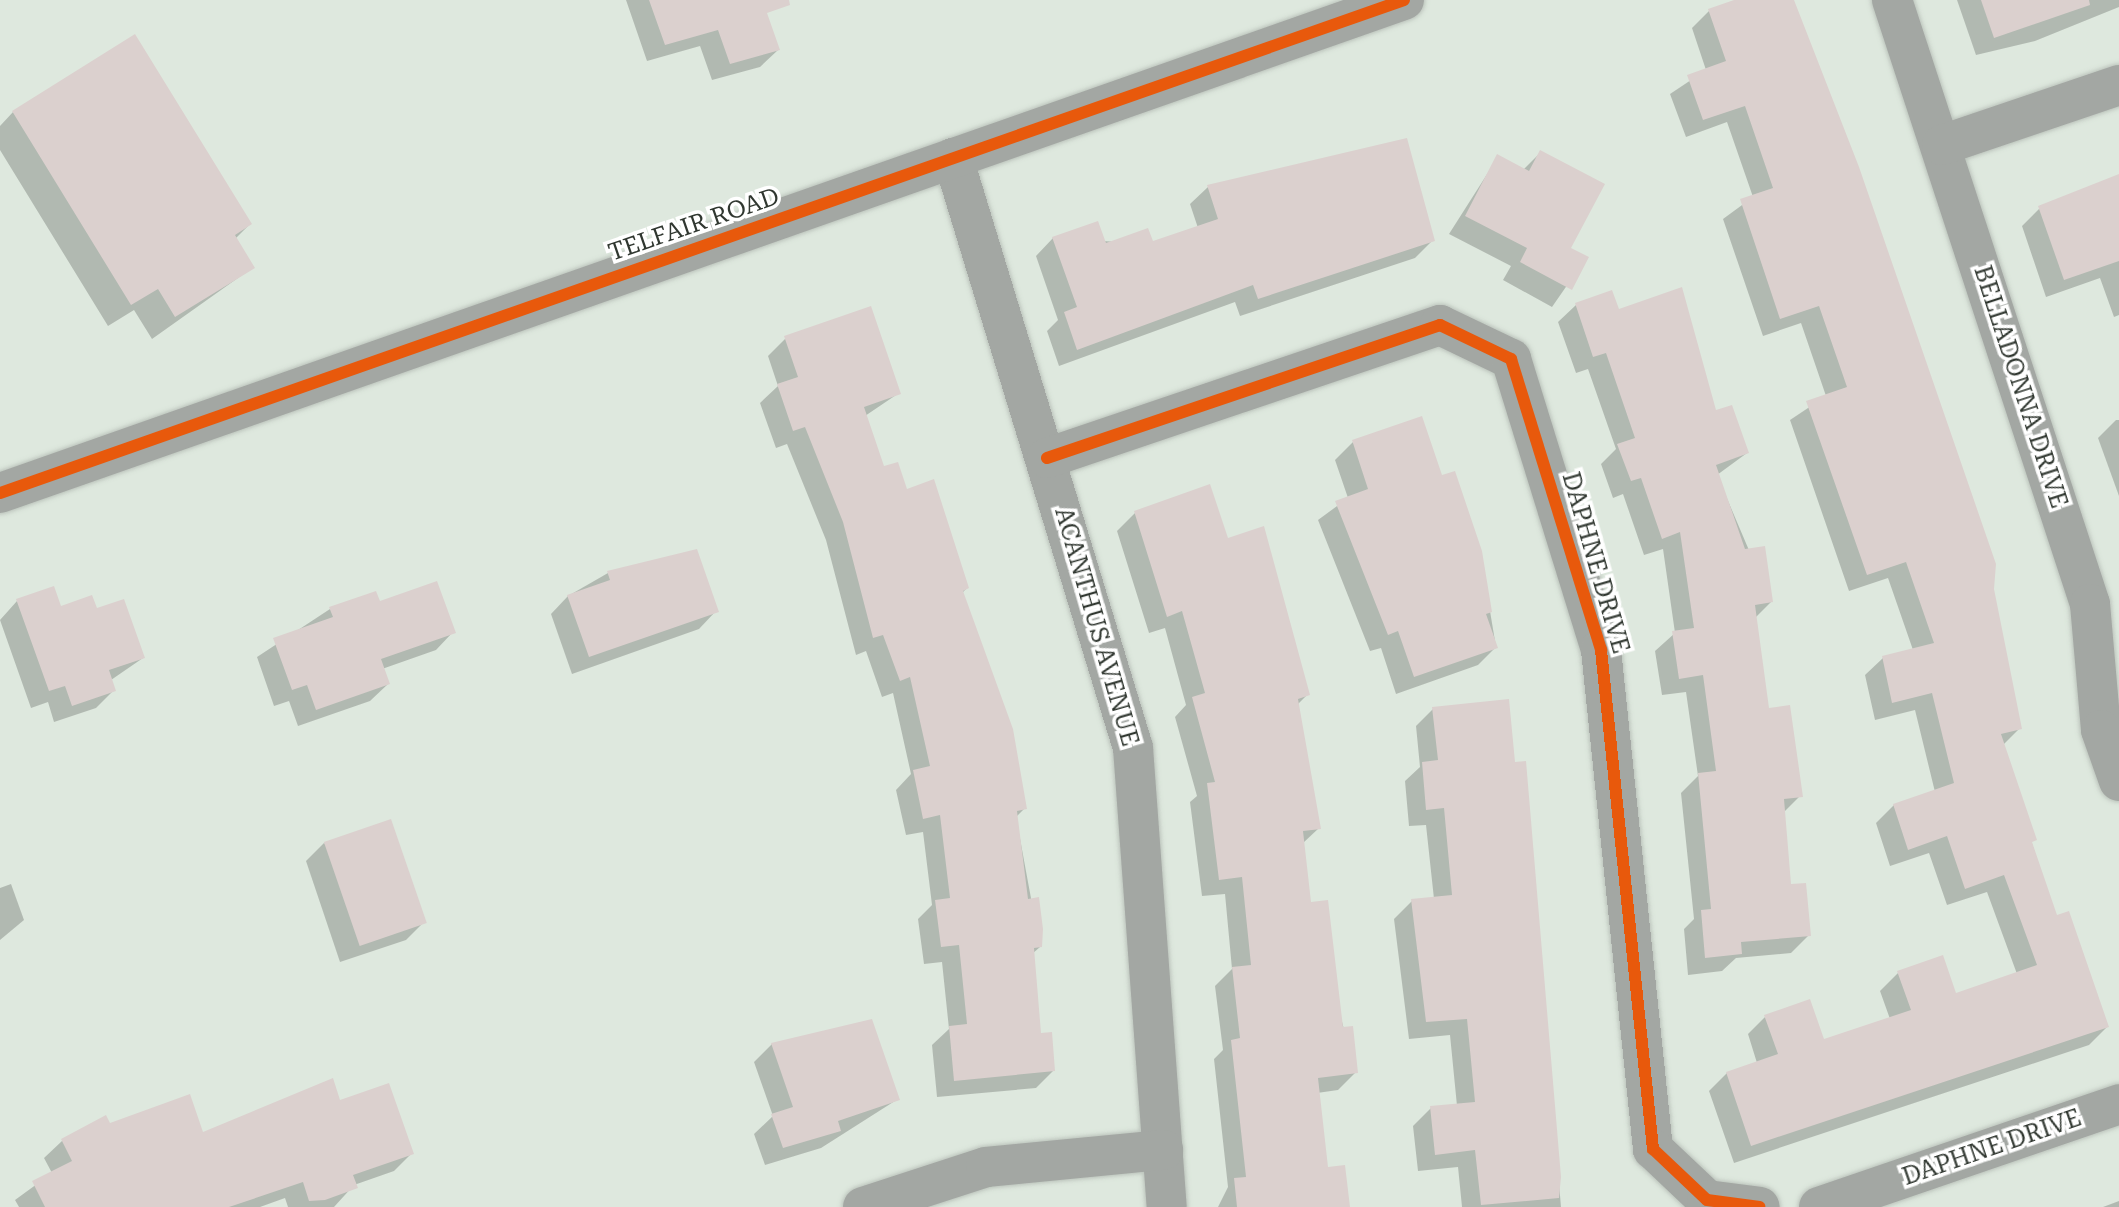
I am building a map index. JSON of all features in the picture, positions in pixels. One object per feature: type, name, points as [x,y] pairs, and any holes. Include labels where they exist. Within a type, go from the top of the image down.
[{"type":"street","name":"TELFAIR ROAD","points":[[0,493],[1404,0]]},
{"type":"street","name":"BELLADONNA DRIVE","points":[[1892,0],[2105,599],[2101,730],[2119,781]]},
{"type":"street","points":[[1942,145],[2119,85]]},
{"type":"street","name":"ACANTHUS AVENUE","points":[[953,158],[1133,748],[1167,1207]]},
{"type":"street","name":"DAPHNE DRIVE","points":[[1047,458],[1440,325],[1511,359],[1601,650],[1653,1149],[1707,1200],[1760,1207]]},
{"type":"street","name":"DAPHNE DRIVE","points":[[1819,1207],[2119,1104]]},
{"type":"street","points":[[863,1207],[986,1167],[1163,1150]]},
{"type":"building","points":[[649,0],[789,0],[790,5],[767,13],[780,50],[730,64],[718,30],[665,45]]},
{"type":"building","points":[[1734,0],[1794,0],[1859,167],[1996,564],[1994,589],[2022,729],[2001,734],[2037,840],[2032,842],[2057,915],[2069,911],[2109,1027],[1751,1146],[1726,1072],[1778,1054],[1764,1015],[1810,999],[1824,1039],[1911,1010],[1897,971],[1943,955],[1956,993],[2037,965],[2004,875],[1965,889],[1947,836],[1908,850],[1893,804],[1954,783],[1932,693],[1892,703],[1882,656],[1934,643],[1906,562],[1867,575],[1806,401],[1847,387],[1819,306],[1780,319],[1740,199],[1773,188],[1745,106],[1703,120],[1687,75],[1726,61],[1708,9]]},
{"type":"building","points":[[1981,0],[2089,0],[2090,5],[1994,38]]},
{"type":"building","points":[[135,34],[252,224],[235,235],[255,268],[175,317],[158,289],[131,305],[12,111]]},
{"type":"building","points":[[1407,138],[1435,241],[1258,299],[1253,285],[1077,350],[1064,312],[1077,307],[1052,237],[1098,221],[1106,243],[1148,228],[1153,241],[1218,219],[1207,185]]},
{"type":"building","points":[[1540,150],[1605,184],[1571,248],[1589,257],[1572,290],[1520,262],[1527,248],[1465,216],[1497,154],[1529,171]]},
{"type":"building","points":[[2119,174],[2119,261],[2064,280],[2038,206]]},
{"type":"building","points":[[1682,287],[1716,410],[1732,405],[1749,453],[1716,465],[1745,549],[1765,546],[1773,602],[1755,605],[1769,708],[1790,705],[1803,797],[1784,799],[1791,884],[1806,883],[1811,936],[1741,942],[1742,954],[1705,958],[1701,910],[1711,909],[1698,773],[1716,771],[1703,675],[1679,679],[1672,631],[1694,628],[1680,532],[1662,539],[1641,478],[1631,481],[1617,444],[1635,438],[1606,353],[1593,357],[1575,303],[1612,290],[1619,309]]},
{"type":"building","points":[[871,306],[901,394],[864,407],[884,466],[898,462],[907,489],[934,479],[969,588],[963,591],[1013,729],[1027,809],[1017,811],[1028,899],[1039,897],[1043,929],[1042,947],[1034,948],[1041,1033],[1052,1032],[1055,1071],[954,1081],[949,1026],[967,1024],[959,945],[941,947],[935,900],[950,898],[940,815],[923,819],[913,770],[930,766],[910,677],[900,681],[883,635],[873,638],[843,522],[805,427],[793,431],[777,384],[798,377],[784,336]]},
{"type":"building","points":[[1422,416],[1442,475],[1455,471],[1482,551],[1492,612],[1486,614],[1498,648],[1414,677],[1398,631],[1388,635],[1335,501],[1368,489],[1352,440]]},
{"type":"building","points":[[1210,484],[1228,538],[1264,526],[1310,695],[1298,699],[1321,829],[1303,831],[1311,902],[1328,900],[1343,1027],[1353,1026],[1358,1073],[1318,1078],[1328,1167],[1345,1165],[1350,1207],[1237,1207],[1234,1178],[1246,1177],[1231,1040],[1240,1038],[1232,967],[1251,965],[1242,877],[1219,880],[1207,783],[1215,782],[1192,697],[1205,693],[1182,611],[1167,617],[1134,511]]},
{"type":"building","points":[[697,549],[719,612],[589,657],[567,595],[610,580],[607,571]]},
{"type":"building","points":[[437,581],[456,633],[381,659],[390,684],[316,710],[307,685],[292,690],[273,638],[333,617],[329,607],[376,591],[380,601]]},
{"type":"building","points":[[54,586],[61,606],[92,595],[97,608],[124,599],[145,658],[109,670],[116,691],[72,706],[65,686],[49,691],[16,599]]},
{"type":"building","points":[[1509,699],[1515,762],[1526,761],[1561,1177],[1559,1198],[1481,1205],[1475,1150],[1435,1155],[1430,1106],[1475,1102],[1467,1019],[1426,1022],[1411,899],[1452,895],[1444,808],[1426,810],[1422,762],[1438,760],[1432,707]]},
{"type":"building","points":[[391,819],[427,923],[360,946],[324,842]]},
{"type":"building","points":[[872,1019],[900,1100],[838,1121],[841,1131],[783,1148],[771,1114],[793,1107],[771,1043]]},
{"type":"building","points":[[333,1078],[340,1100],[389,1083],[414,1154],[353,1175],[358,1188],[325,1200],[309,1201],[303,1182],[229,1207],[45,1207],[32,1181],[72,1161],[61,1139],[106,1115],[110,1123],[190,1094],[203,1132]]},
{"type":"cycle path","points":[[0,493],[1404,0]]},
{"type":"cycle path","points":[[1047,458],[1440,325],[1511,359],[1601,650],[1653,1149],[1707,1200],[1760,1207]]}]
